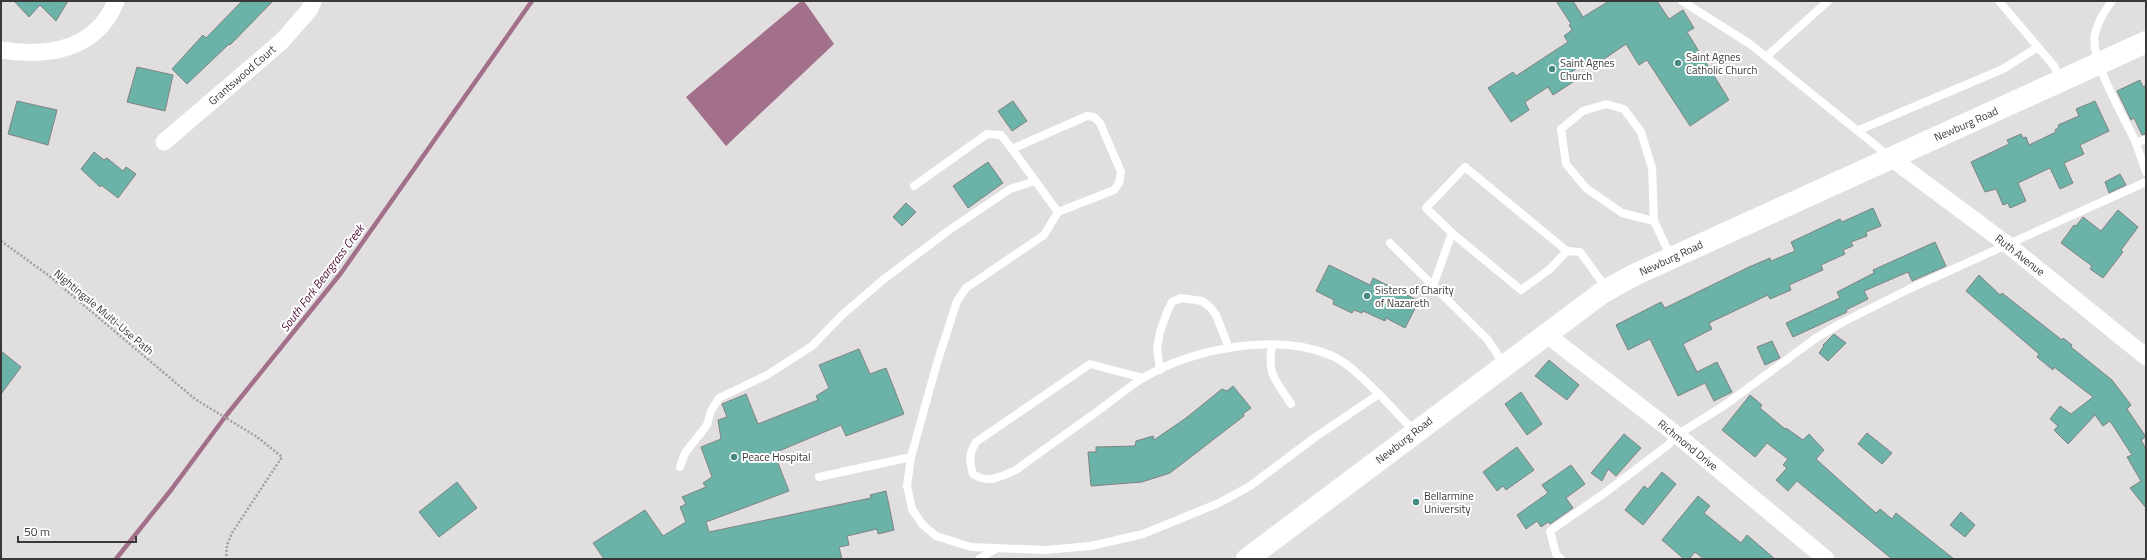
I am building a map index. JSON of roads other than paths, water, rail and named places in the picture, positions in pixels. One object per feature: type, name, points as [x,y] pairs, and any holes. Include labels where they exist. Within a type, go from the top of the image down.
[{"type":"main road","name":"Newburg Road","points":[[1246,559],[1504,365],[1609,289],[1671,258],[2146,42]]},
{"type":"street","points":[[1,50],[37,54],[50,53],[68,48],[95,30],[110,12],[116,1]]},
{"type":"street","name":"Grantswood Court","points":[[164,142],[282,41],[310,9],[313,1]]},
{"type":"street","name":"Ruth Avenue","points":[[1891,158],[2008,245],[2146,357]]},
{"type":"street","name":"Richmond Drive","points":[[1546,334],[1677,435],[1826,559]]},
{"type":"lane","points":[[1682,1],[1750,44],[1859,130],[1891,158]]},
{"type":"lane","points":[[1766,57],[1828,1]]},
{"type":"lane","points":[[1999,1],[2054,66],[2062,81]]},
{"type":"lane","points":[[2112,1],[2101,16],[2095,35],[2094,47],[2099,64],[2136,143],[2146,172]]},
{"type":"lane","points":[[1859,130],[2003,68],[2038,47]]},
{"type":"lane","points":[[1654,221],[1622,213],[1586,188],[1566,164],[1561,128],[1583,111],[1606,104],[1624,109],[1641,132],[1652,168],[1654,221],[1671,258]]},
{"type":"lane","points":[[1012,149],[1086,116],[1094,117],[1100,123],[1121,172],[1119,183],[1114,190],[1058,212],[1044,235],[966,288],[956,301],[936,363],[911,457],[907,486],[912,509],[922,524],[936,536],[971,547],[1044,550],[1091,546],[1143,534],[1219,503],[1250,486],[1314,438],[1379,394]]},
{"type":"lane","points":[[914,186],[987,134],[1001,135],[1058,212]]},
{"type":"lane","points":[[2136,143],[2146,138]]},
{"type":"lane","points":[[1567,251],[1550,269],[1521,290],[1452,233],[1426,208],[1465,167],[1567,251],[1580,252],[1609,289]]},
{"type":"lane","points":[[680,468],[685,453],[707,425],[710,411],[719,398],[767,375],[812,346],[842,315],[884,279],[948,231],[1010,189],[1035,181]]},
{"type":"lane","points":[[1561,559],[1556,554],[1550,531],[1606,492],[1668,445],[1677,435],[1726,405],[1816,338],[1843,322],[1909,289],[2146,182]]},
{"type":"lane","points":[[1433,286],[1452,233]]},
{"type":"lane","points":[[1390,243],[1487,339],[1504,365]]},
{"type":"lane","points":[[1160,370],[1157,348],[1160,332],[1172,302],[1181,298],[1202,300],[1210,307],[1216,315],[1229,348]]},
{"type":"lane","points":[[1272,345],[1269,363],[1271,374],[1291,404]]},
{"type":"lane","points":[[1143,378],[1090,364],[976,442],[970,451],[969,464],[973,474],[989,480],[997,479],[1016,470],[1143,378],[1190,357],[1229,348],[1272,345],[1301,346],[1330,355],[1350,367],[1379,394],[1415,432]]},
{"type":"lane","points":[[819,477],[911,457]]},
{"type":"lane","points":[[979,559],[998,548]]},
{"type":"lane","points":[[1040,559],[1044,550]]},
{"type":"waterway","name":"South Fork Beargrass Creek","points":[[116,559],[171,490],[225,417],[341,273],[532,1]]},
{"type":"place","name":"Saint Agnes Catholic Church","points":[[1678,63]]},
{"type":"place","name":"Saint Agnes Church","points":[[1552,69]]},
{"type":"place","name":"Sisters of Charity of Nazareth","points":[[1367,296]]},
{"type":"place","name":"Peace Hospital","points":[[734,457]]},
{"type":"place","name":"Bellarmine University","points":[[1416,502]]}]
